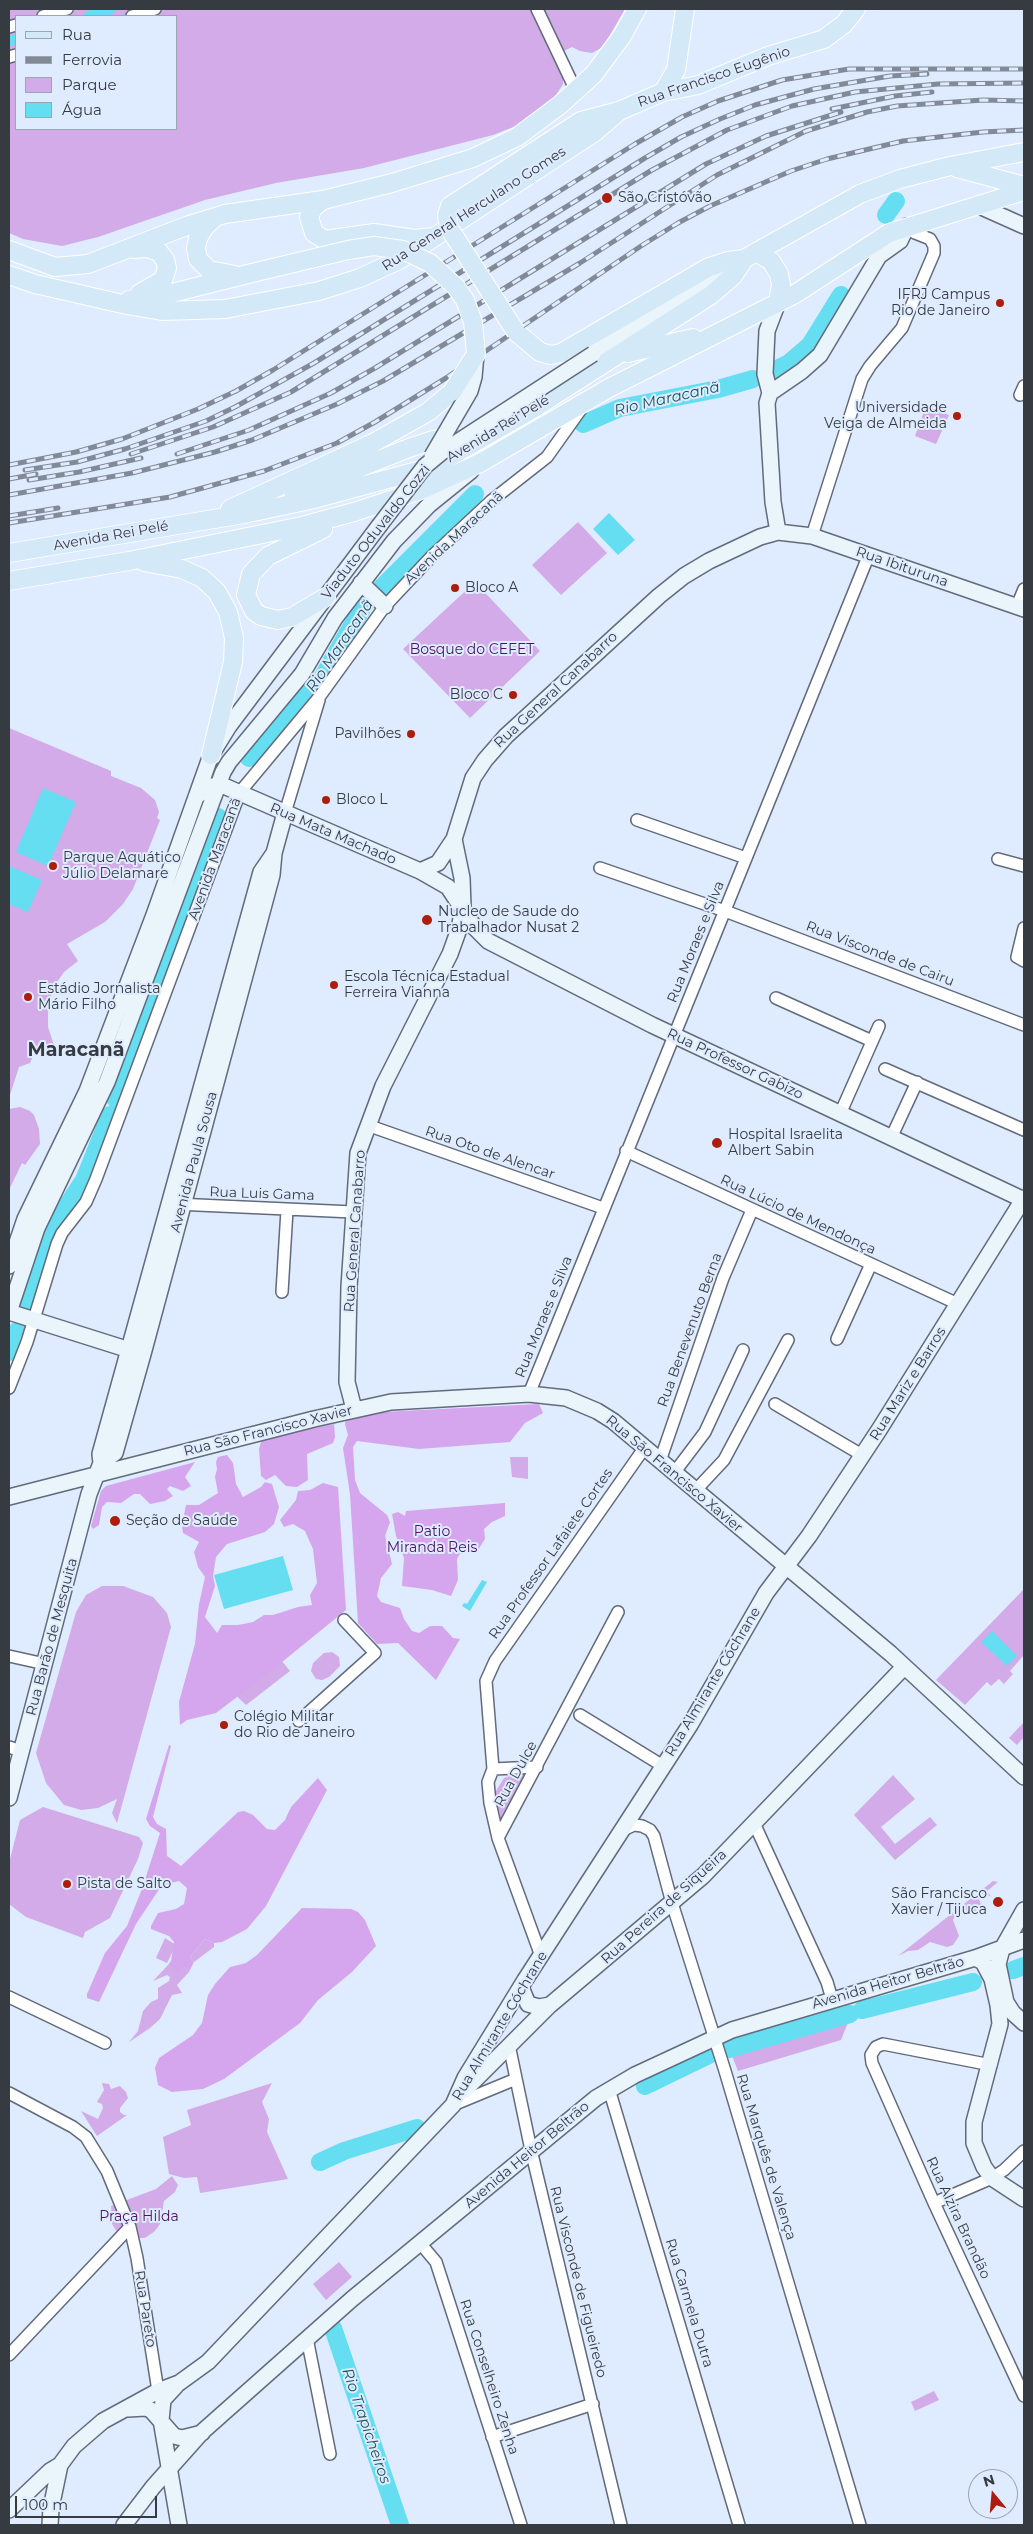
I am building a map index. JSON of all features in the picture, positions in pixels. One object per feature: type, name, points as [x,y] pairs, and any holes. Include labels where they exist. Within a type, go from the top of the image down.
[{"type":"main road","points":[[9,250],[55,267],[88,264],[215,217],[236,212],[323,200],[409,178],[491,150],[530,128],[594,74],[622,36],[637,9]]},
{"type":"main road","points":[[663,92],[676,70],[685,9]]},
{"type":"main road","name":"Rua Francisco Eugênio","points":[[619,111],[663,92],[698,85],[768,56],[824,39],[840,28],[856,9]]},
{"type":"main road","points":[[619,111],[584,119],[455,202],[448,211],[447,220],[449,228],[516,332],[540,352],[548,355],[561,353],[709,267],[750,255],[860,194],[900,179],[950,166],[1024,152]]},
{"type":"main road","name":"Rua General Herculano Gomes","points":[[9,274],[35,284],[162,311],[184,312],[225,309],[290,298],[367,275],[401,259],[595,132],[619,111]]},
{"type":"main road","points":[[950,166],[1024,186]]},
{"type":"main road","name":"Avenida Rei Pelé","points":[[9,581],[129,561],[278,532],[354,512],[422,490],[480,463],[588,400],[824,277],[883,236],[907,226],[1024,191]]},
{"type":"main road","points":[[323,200],[313,208],[309,220],[314,233],[325,240],[374,233],[414,239],[434,237]]},
{"type":"main road","points":[[215,217],[208,223],[198,238],[196,248],[198,259],[209,270],[248,274]]},
{"type":"main road","points":[[113,302],[172,293],[368,246],[392,247],[413,253],[443,272],[465,300],[473,322],[476,354],[452,392],[428,412],[374,443],[209,519]]},
{"type":"main road","points":[[113,302],[153,288],[163,280],[167,273],[165,260],[159,252],[148,248],[126,250]]},
{"type":"main road","points":[[750,255],[768,259],[779,274],[781,285],[778,302]]},
{"type":"main road","name":"Avenida Rei Pelé","points":[[9,553],[244,514],[310,500],[432,467],[493,434],[711,295],[733,276],[750,255]]},
{"type":"main road","points":[[613,357],[716,333]]},
{"type":"main road","points":[[244,514],[427,442],[493,434]]},
{"type":"main road","points":[[326,596],[292,617],[278,620],[261,616],[254,611],[246,595],[251,574],[268,556],[354,512]]},
{"type":"main road","points":[[129,561],[169,566],[192,573],[217,592],[228,612],[234,638],[233,662],[211,755]]},
{"type":"street","points":[[46,15],[67,9]]},
{"type":"street","points":[[135,15],[155,9]]},
{"type":"street","points":[[537,9],[576,91]]},
{"type":"street","points":[[977,205],[1024,226]]},
{"type":"street","points":[[770,393],[802,372],[820,355],[877,259],[902,238],[907,226],[933,243],[934,254],[902,328],[870,366],[862,379],[812,536]]},
{"type":"street","points":[[891,247],[924,236]]},
{"type":"street","name":"Viaduto Oduvaldo Cozzi","points":[[211,755],[229,726],[279,663],[326,596],[425,466],[472,431],[750,255]]},
{"type":"street","points":[[778,302],[770,322],[766,343],[765,374],[770,393],[767,403],[772,502],[778,532]]},
{"type":"street","points":[[425,466],[465,401],[474,377],[476,354]]},
{"type":"street","name":"Avenida Maracanã","points":[[9,1312],[37,1228],[107,1082],[218,785],[229,762],[302,674],[335,618],[374,595],[432,556],[491,501],[547,457],[558,445],[588,400]]},
{"type":"street","name":"Avenida Maracanã","points":[[9,1388],[34,1320],[60,1238],[86,1202],[96,1179],[240,792],[320,696],[415,519],[480,463]]},
{"type":"street","name":"Rua Ibituruna","points":[[778,532],[812,536],[868,557],[1021,607]]},
{"type":"street","name":"Rua General Canabarro","points":[[354,1409],[347,1382],[353,1212],[358,1153],[366,1125],[383,1086],[450,954],[459,930],[462,907],[462,878],[454,839],[473,778],[485,760],[506,736],[617,633],[684,576],[736,546],[778,532]]},
{"type":"street","name":"Rua Moraes e Silva","points":[[529,1394],[626,1151],[676,1036],[868,557]]},
{"type":"street","points":[[1021,607],[1024,589]]},
{"type":"street","name":"Avenida Paula Sousa","points":[[99,1469],[115,1453],[120,1410],[216,1056],[244,957],[272,875],[274,853],[320,696]]},
{"type":"street","points":[[9,1266],[24,1220],[87,1091],[211,755]]},
{"type":"street","points":[[196,797],[203,789],[218,785]]},
{"type":"street","name":"Rua Mata Machado","points":[[218,785],[240,792],[420,871],[448,887],[462,907]]},
{"type":"street","points":[[637,820],[746,858]]},
{"type":"street","points":[[420,871],[438,862],[454,839]]},
{"type":"street","points":[[998,859],[1024,866]]},
{"type":"street","name":"Rua Visconde de Cairu","points":[[600,868],[725,910],[1024,1025]]},
{"type":"street","name":"Rua Professor Gabizo","points":[[462,907],[475,928],[488,941],[676,1036],[1024,1199]]},
{"type":"street","points":[[1024,928],[1017,953],[1017,957],[1024,961]]},
{"type":"street","points":[[776,998],[872,1041]]},
{"type":"street","points":[[840,1114],[879,1026]]},
{"type":"street","points":[[885,1069],[1024,1130]]},
{"type":"street","points":[[891,1138],[916,1082]]},
{"type":"street","name":"Rua Oto de Alencar","points":[[366,1125],[603,1208]]},
{"type":"street","name":"Rua Lúcio de Mendonça","points":[[626,1151],[958,1304]]},
{"type":"street","name":"Rua Mariz e Barros","points":[[785,1567],[862,1455],[1024,1199]]},
{"type":"street","name":"Rua Luis Gama","points":[[176,1204],[353,1212]]},
{"type":"street","points":[[282,1292],[287,1210]]},
{"type":"street","name":"Rua Benevenuto Berna","points":[[660,1461],[723,1278],[752,1210]]},
{"type":"street","points":[[837,1339],[870,1264]]},
{"type":"street","points":[[9,1312],[137,1352]]},
{"type":"street","points":[[695,1491],[724,1460],[788,1340]]},
{"type":"street","points":[[674,1473],[705,1432],[743,1350]]},
{"type":"street","name":"Rua São Francisco Xavier","points":[[9,1497],[99,1469],[391,1402],[529,1394],[566,1398],[597,1411],[645,1448],[904,1667],[1024,1777]]},
{"type":"street","points":[[775,1404],[862,1455]]},
{"type":"street","name":"Rua Professor Lafaiete Cortes","points":[[493,1769],[486,1681],[495,1661],[645,1448]]},
{"type":"street","name":"Rua Barão de Mesquita","points":[[9,1798],[15,1749],[45,1664],[89,1494],[99,1469]]},
{"type":"street","name":"Rua Almirante Cóchrane","points":[[50,2525],[51,2508],[60,2465],[74,2446],[103,2421],[158,2390],[179,2383],[208,2362],[455,2101],[465,2078],[521,1987],[690,1725],[763,1598],[785,1567]]},
{"type":"street","name":"Rua Dulce","points":[[498,1838],[618,1612]]},
{"type":"street","points":[[299,1721],[375,1653],[344,1620]]},
{"type":"street","points":[[9,1656],[45,1664]]},
{"type":"street","name":"Rua Pereira de Siqueira","points":[[455,2101],[550,2005],[702,1876],[904,1667]]},
{"type":"street","points":[[580,1715],[663,1766]]},
{"type":"street","points":[[537,1767],[493,1769],[488,1782],[490,1803],[498,1838],[541,1956]]},
{"type":"street","points":[[754,1823],[824,1973],[832,1999]]},
{"type":"street","name":"Rua Marquês de Valença","points":[[620,1832],[634,1826],[642,1826],[650,1830],[654,1836],[672,1903],[717,2046],[860,2525]]},
{"type":"street","points":[[1021,2021],[1010,2009],[1002,1989],[998,1964],[1002,1949],[1024,1910]]},
{"type":"street","name":"Avenida Heitor Beltrão","points":[[124,2525],[202,2432],[307,2338],[530,2150],[610,2089],[635,2075],[717,2046],[832,1999],[975,1958],[1024,1940]]},
{"type":"street","points":[[975,1958],[983,1962],[992,1979],[1000,2024],[973,2130],[978,2153],[992,2178],[1024,2200]]},
{"type":"street","points":[[521,1987],[528,2004],[539,2007],[550,2005]]},
{"type":"street","points":[[9,1996],[105,2043]]},
{"type":"street","points":[[1000,2024],[1010,2018],[1021,2021]]},
{"type":"street","name":"Rua Alzira Brandão","points":[[991,2065],[883,2044],[873,2050],[872,2063],[934,2203],[1024,2396]]},
{"type":"street","name":"Rua Visconde de Figueiredo","points":[[509,2045],[530,2150],[621,2525]]},
{"type":"street","points":[[455,2101],[516,2080]]},
{"type":"street","name":"Rua Carmela Dutra","points":[[610,2089],[739,2525]]},
{"type":"street","name":"Rua Pareto","points":[[9,2093],[73,2127],[86,2137],[108,2171],[130,2227],[137,2258],[158,2390]]},
{"type":"street","points":[[934,2203],[992,2178],[1004,2170],[1024,2151]]},
{"type":"street","points":[[9,2355],[130,2227]]},
{"type":"street","name":"Rua Conselheiro Zenha","points":[[420,2243],[436,2262],[521,2525]]},
{"type":"street","points":[[307,2338],[330,2454]]},
{"type":"street","points":[[179,2383],[163,2400],[161,2420],[180,2525]]},
{"type":"street","points":[[492,2437],[593,2404]]},
{"type":"street","points":[[122,2410],[145,2408],[151,2410],[174,2436],[189,2437],[202,2432]]},
{"type":"street","points":[[9,2510],[50,2471],[60,2465]]},
{"type":"green space","points":[[9,9],[625,9],[603,47],[592,53],[580,51],[572,47],[558,54],[563,70],[563,84],[552,101],[521,124],[493,135],[364,168],[276,183],[205,200],[98,237],[62,246],[23,239],[9,233]]},
{"type":"green space","points":[[926,406],[949,415],[936,444],[915,436]]},
{"type":"green space","points":[[578,522],[607,553],[561,595],[532,565]]},
{"type":"green space","name":"Bosque do CEFET","points":[[475,582],[540,651],[470,718],[403,649]]},
{"type":"green space","points":[[9,728],[111,771],[111,776],[141,788],[155,800],[159,812],[157,818],[160,820],[133,889],[123,904],[105,922],[67,944],[78,961],[64,972],[53,988],[48,1010],[48,1027],[55,1048],[46,1050],[44,1045],[37,1047],[30,1063],[19,1067],[9,1098]]},
{"type":"green space","points":[[20,1107],[34,1115],[39,1129],[40,1144],[25,1165],[22,1163],[9,1190],[9,1109]]},
{"type":"green space","points":[[539,1404],[543,1413],[525,1423],[510,1442],[419,1449],[357,1441],[353,1447],[355,1480],[360,1493],[387,1515],[390,1522],[385,1536],[392,1564],[381,1578],[377,1596],[381,1602],[400,1608],[404,1619],[412,1631],[419,1633],[430,1626],[442,1626],[453,1638],[460,1639],[436,1680],[398,1643],[377,1644],[358,1623],[350,1494],[343,1448],[348,1435],[345,1424],[346,1418],[382,1412]]},
{"type":"green space","points":[[334,1424],[335,1437],[333,1443],[307,1454],[308,1480],[297,1487],[286,1486],[275,1475],[266,1480],[261,1476],[259,1449],[261,1442],[267,1437]]},
{"type":"green space","points":[[227,1455],[233,1463],[236,1484],[243,1497],[261,1487],[265,1482],[272,1484],[279,1507],[274,1524],[265,1532],[227,1544],[216,1557],[213,1576],[215,1586],[205,1617],[217,1633],[222,1625],[238,1625],[253,1622],[264,1615],[273,1615],[298,1607],[312,1605],[310,1595],[317,1583],[313,1549],[305,1531],[293,1524],[284,1527],[280,1520],[296,1500],[298,1491],[310,1490],[323,1483],[338,1487],[346,1610],[216,1713],[187,1720],[180,1725],[179,1702],[195,1644],[199,1604],[205,1577],[198,1567],[194,1552],[199,1542],[183,1533],[182,1527],[188,1524],[184,1515],[186,1505],[199,1505],[218,1493],[215,1477],[216,1462],[218,1457]]},
{"type":"green space","points":[[510,1457],[528,1457],[528,1479],[512,1477]]},
{"type":"green space","points":[[195,1462],[185,1477],[191,1486],[183,1491],[170,1486],[167,1489],[173,1496],[165,1501],[150,1504],[140,1494],[134,1494],[121,1503],[107,1502],[102,1507],[99,1525],[93,1529],[91,1526],[101,1491],[106,1486]]},
{"type":"green space","name":"Patio Miranda Reis","points":[[505,1503],[505,1516],[492,1522],[484,1529],[485,1539],[478,1550],[471,1553],[462,1550],[457,1559],[458,1580],[451,1596],[432,1590],[402,1586],[404,1558],[396,1536],[392,1514],[398,1512],[405,1516],[406,1511]]},
{"type":"green space","points":[[102,1586],[123,1586],[153,1597],[167,1613],[171,1627],[117,1823],[112,1813],[117,1799],[98,1808],[81,1810],[64,1805],[46,1783],[36,1753],[76,1612],[86,1595]]},
{"type":"green space","points":[[1024,1589],[1024,1655],[1010,1671],[1013,1674],[1004,1684],[999,1679],[991,1686],[987,1682],[965,1705],[936,1680]]},
{"type":"green space","points":[[270,1646],[290,1671],[246,1705],[225,1685]]},
{"type":"green space","points":[[332,1652],[339,1657],[340,1666],[329,1677],[322,1680],[316,1679],[311,1671],[313,1663],[324,1653]]},
{"type":"green space","points":[[1024,1722],[1024,1737],[1017,1745],[1009,1738]]},
{"type":"green space","points":[[169,1745],[171,1746],[153,1817],[157,1824],[166,1829],[167,1856],[181,1866],[238,1812],[244,1811],[253,1815],[267,1829],[275,1830],[285,1820],[291,1807],[318,1778],[327,1790],[266,1906],[247,1929],[222,1942],[214,1943],[205,1939],[190,1957],[194,1962],[189,1972],[184,1967],[177,1971],[168,1965],[171,1961],[174,1942],[169,1936],[151,1929],[151,1926],[158,1913],[176,1909],[184,1904],[187,1888],[179,1881],[162,1885],[136,1924],[99,2002],[87,1998],[87,1994],[105,1953],[127,1926],[142,1889],[160,1833],[150,1826],[146,1819]]},
{"type":"green space","points":[[522,1772],[527,1776],[504,1819],[499,1819],[494,1798],[496,1791],[504,1778]]},
{"type":"green space","points":[[893,1775],[915,1799],[881,1827],[895,1844],[930,1817],[937,1825],[895,1860],[854,1815]]},
{"type":"green space","name":"Pista de Salto","points":[[43,1807],[139,1837],[143,1843],[138,1859],[110,1918],[85,1932],[83,1938],[26,1917],[9,1904],[9,1863],[20,1820]]},
{"type":"green space","points":[[993,1881],[998,1882],[987,1891],[991,1897],[984,1893],[978,1897],[982,1907],[978,1914],[962,1912],[955,1916],[953,1920],[959,1936],[953,1945],[947,1947],[930,1942],[918,1950],[908,1951],[898,1956]]},
{"type":"green space","points":[[302,1908],[351,1909],[358,1912],[365,1920],[376,1946],[352,1972],[318,2000],[300,2023],[224,2079],[203,2089],[172,2092],[158,2085],[155,2068],[159,2058],[193,2035],[202,2023],[208,1995],[215,1984],[230,1967],[246,1963],[257,1955]]},
{"type":"green space","points":[[165,1938],[176,1945],[167,1963],[156,1958]]},
{"type":"green space","points":[[205,1939],[214,1943],[214,1947],[194,1962],[190,1957]]},
{"type":"green space","points":[[1024,1961],[1024,1974],[1009,1979],[1007,1975],[1009,1968]]},
{"type":"green space","points":[[168,1965],[173,1968],[184,1967],[189,1972],[177,1985],[182,1993],[172,1995],[160,2019],[129,2042],[138,2031],[143,2011],[151,2002],[158,1999],[158,1988],[169,1981],[170,1977],[167,1975],[153,1981]]},
{"type":"green space","points":[[849,2020],[841,2040],[738,2071],[731,2053]]},
{"type":"green space","points":[[102,2083],[109,2084],[111,2089],[120,2086],[126,2092],[128,2098],[120,2108],[120,2112],[127,2115],[97,2136],[81,2111],[98,2119],[103,2108],[102,2104],[97,2102],[104,2090]]},
{"type":"green space","points":[[272,2083],[262,2102],[269,2119],[267,2132],[288,2179],[200,2193],[197,2177],[184,2178],[169,2174],[163,2137],[191,2125],[187,2110]]},
{"type":"green space","name":"Praça Hilda","points":[[172,2176],[178,2185],[175,2192],[164,2201],[160,2224],[155,2231],[145,2238],[132,2238],[117,2232],[112,2224],[111,2206],[156,2189]]},
{"type":"green space","points":[[339,2262],[352,2277],[326,2300],[313,2284]]},
{"type":"green space","points":[[934,2391],[939,2400],[915,2411],[911,2402]]},
{"type":"water","points":[[609,513],[635,540],[618,555],[593,529]]},
{"type":"water","points":[[43,788],[76,802],[48,866],[16,852]]},
{"type":"water","points":[[9,866],[42,880],[28,912],[9,904]]},
{"type":"water","points":[[283,1556],[293,1590],[224,1609],[214,1575]]},
{"type":"water","points":[[482,1580],[487,1582],[470,1611],[462,1606],[464,1603],[467,1604]]},
{"type":"water","points":[[992,1631],[1017,1656],[1007,1666],[981,1642]]},
{"type":"waterway","points":[[91,15],[111,9]]},
{"type":"waterway","points":[[9,41],[15,39]]},
{"type":"waterway","name":"Rio Maracanã","points":[[886,215],[896,201]]},
{"type":"waterway","name":"Rio Maracanã","points":[[777,369],[789,363],[810,345],[841,295]]},
{"type":"waterway","name":"Rio Maracanã","points":[[583,424],[620,408],[718,389],[753,379]]},
{"type":"waterway","name":"Rio Maracanã","points":[[249,758],[321,680],[364,605],[475,494]]},
{"type":"waterway","name":"Rio Maracanã","points":[[116,1100],[218,817]]},
{"type":"waterway","name":"Rio Maracanã","points":[[25,1306],[51,1230],[84,1180],[110,1115]]},
{"type":"waterway","name":"Rio Maracanã","points":[[9,1352],[17,1331]]},
{"type":"waterway","name":"Rio Trapicheiros","points":[[1013,1970],[1024,1966]]},
{"type":"waterway","name":"Rio Trapicheiros","points":[[862,2010],[973,1982]]},
{"type":"waterway","name":"Rio Trapicheiros","points":[[729,2049],[850,2014]]},
{"type":"waterway","name":"Rio Trapicheiros","points":[[645,2086],[709,2055]]},
{"type":"waterway","name":"Rio Trapicheiros","points":[[320,2162],[344,2151],[417,2128]]},
{"type":"waterway","name":"Rio Trapicheiros","points":[[333,2328],[400,2525]]},
{"type":"railway","points":[[9,465],[76,452],[122,439],[198,409],[236,391],[273,370],[635,144],[682,117],[718,101],[782,80],[849,69],[1024,69]]},
{"type":"railway","points":[[25,470],[77,462],[125,449],[206,421],[235,407],[314,363],[645,158],[681,137],[720,119],[755,105],[814,89],[890,76],[927,74]]},
{"type":"railway","points":[[131,454],[213,427],[291,392],[652,170],[727,130],[792,106],[855,92],[938,84],[1024,83]]},
{"type":"railway","points":[[832,109],[895,96],[932,92]]},
{"type":"railway","points":[[9,495],[132,473],[215,452],[252,440],[337,404],[383,381],[580,263],[717,175],[806,131],[867,112],[897,106],[983,100],[1024,101]]},
{"type":"railway","points":[[177,454],[249,430],[331,393],[375,368],[706,164],[766,136],[841,112]]},
{"type":"railway","points":[[9,523],[170,497],[264,471],[337,443],[446,378],[678,223],[710,206],[791,171],[827,159],[903,141],[983,132],[1024,130]]},
{"type":"railway","points":[[29,480],[79,472],[141,458]]},
{"type":"railway","points":[[9,479],[36,474]]},
{"type":"railway","points":[[9,516],[58,508]]},
{"type":"place","name":"São Cristóvão","points":[[607,198]]},
{"type":"place","name":"IFRJ Campus Rio de Janeiro","points":[[1000,303]]},
{"type":"place","name":"Universidade Veiga de Almeida","points":[[957,416]]},
{"type":"place","name":"Bloco A","points":[[455,588]]},
{"type":"place","name":"Bloco C","points":[[513,695]]},
{"type":"place","name":"Pavilhões","points":[[411,734]]},
{"type":"place","name":"Bloco L","points":[[326,800]]},
{"type":"place","name":"Parque Aquático Júlio Delamare","points":[[53,866]]},
{"type":"place","name":"Nucleo de Saude do Trabalhador Nusat 2","points":[[427,920]]},
{"type":"place","name":"Escola Técnica Estadual Ferreira Vianna","points":[[334,985]]},
{"type":"place","name":"Estádio Jornalista Mário Filho","points":[[28,997]]},
{"type":"place","name":"Hospital Israelita Albert Sabin","points":[[717,1143]]},
{"type":"place","name":"Seção de Saúde","points":[[115,1521]]},
{"type":"place","name":"Colégio Militar do Rio de Janeiro","points":[[224,1725]]},
{"type":"place","name":"Pista de Salto","points":[[67,1884]]},
{"type":"place","name":"São Francisco Xavier / Tijuca","points":[[998,1902]]},
{"type":"district","name":"Maracanã","points":[[76,1050]]}]
